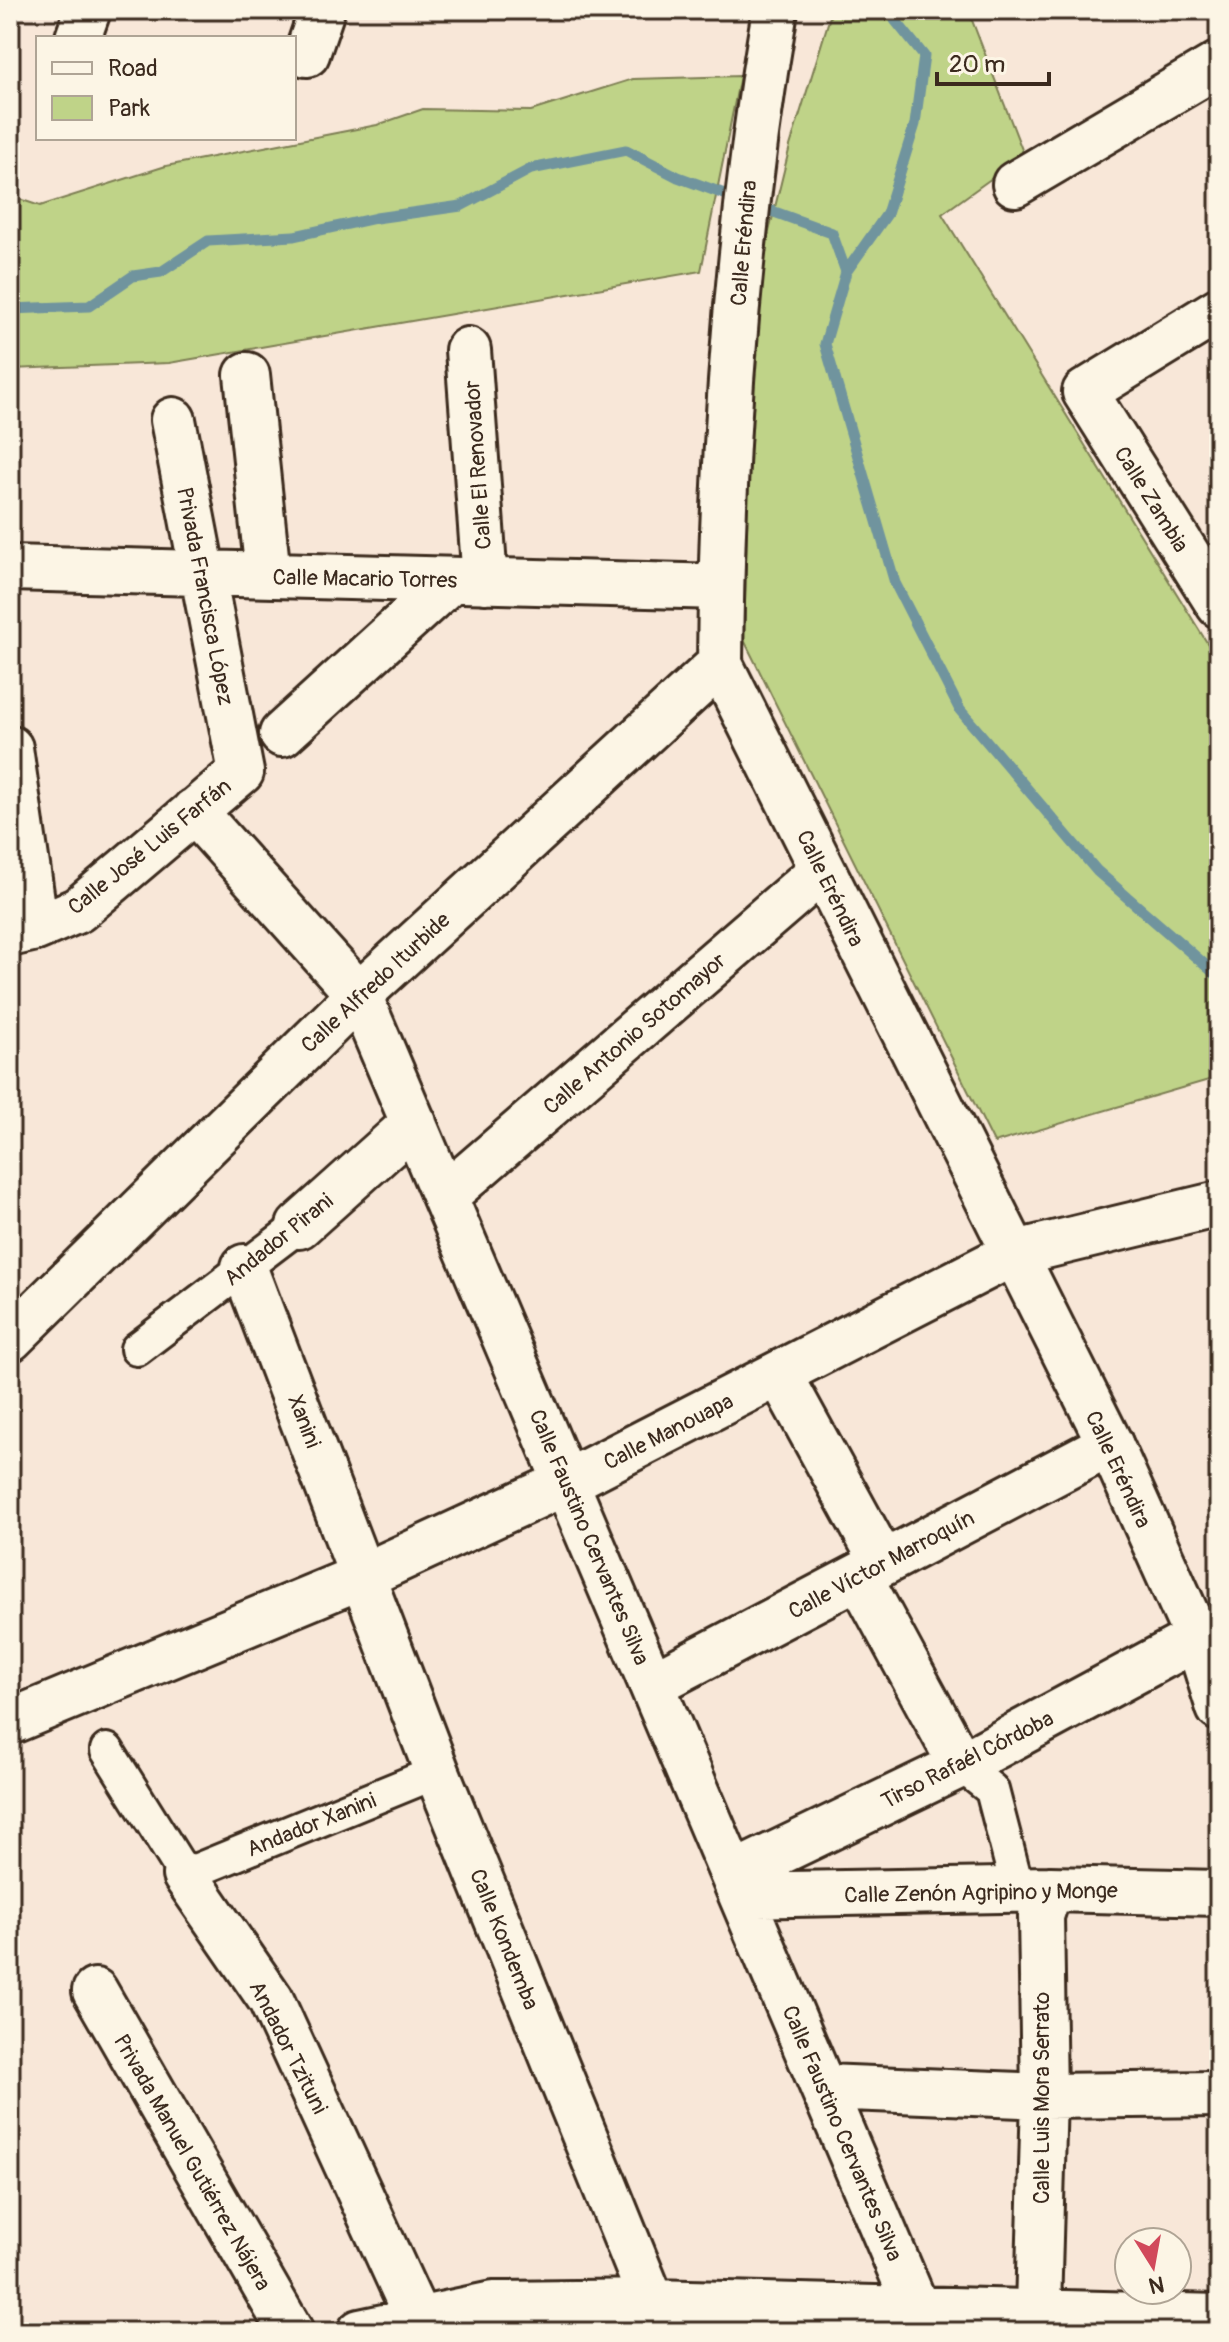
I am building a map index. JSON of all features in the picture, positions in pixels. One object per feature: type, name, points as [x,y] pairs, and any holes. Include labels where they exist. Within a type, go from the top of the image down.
[{"type":"street","points":[[79,36],[88,10]]},
{"type":"street","points":[[307,54],[322,10]]},
{"type":"street","name":"Calle Eréndira","points":[[775,10],[742,224],[721,587],[720,664],[1012,1254],[1110,1444],[1197,1638],[1219,1708]]},
{"type":"street","points":[[1015,184],[1219,64]]},
{"type":"street","name":"Calle Zambia","points":[[1219,310],[1085,392],[1219,605]]},
{"type":"street","name":"Calle El Renovador","points":[[468,350],[468,580]]},
{"type":"street","points":[[247,375],[268,575]]},
{"type":"street","name":"Privada Francisca López","points":[[173,420],[200,573],[241,772]]},
{"type":"street","name":"Calle Macario Torres","points":[[10,568],[721,587]]},
{"type":"street","points":[[282,734],[468,580]]},
{"type":"street","name":"Calle Alfredo Iturbide","points":[[19,1312],[720,664]]},
{"type":"street","points":[[10,748],[23,931]]},
{"type":"street","name":"Calle José Luis Farfán","points":[[23,931],[78,910],[241,772]]},
{"type":"street","name":"Calle Faustino Cervantes Silva","points":[[194,811],[359,995],[825,2087],[944,2316]]},
{"type":"street","name":"Calle Antonio Sotomayor","points":[[445,1196],[822,870]]},
{"type":"street","name":"Andador Pirani","points":[[137,1349],[299,1226],[414,1123]]},
{"type":"street","name":"Calle Manouapa","points":[[10,1722],[365,1575],[567,1482],[1012,1254],[1219,1204]]},
{"type":"street","name":"Xanini","points":[[244,1267],[365,1575]]},
{"type":"street","points":[[780,1375],[961,1765],[992,1790],[1034,1889]]},
{"type":"street","name":"Calle Víctor Marroquín","points":[[653,1684],[1110,1444]]},
{"type":"street","name":"Calle Kondemba","points":[[365,1575],[437,1772],[652,2302]]},
{"type":"street","name":"Tirso Rafaél Córdoba","points":[[738,1885],[1197,1638]]},
{"type":"street","name":"Andador Tzituni","points":[[107,1750],[185,1875],[271,2000],[417,2318]]},
{"type":"street","name":"Andador Xanini","points":[[185,1875],[437,1772]]},
{"type":"street","name":"Calle Zenón Agripino y Monge","points":[[738,1885],[1219,1893]]},
{"type":"street","name":"Calle Luis Mora Serrato","points":[[1034,1889],[1041,1916],[1044,2096],[1038,2309]]},
{"type":"street","name":"Privada Manuel Gutiérrez Nájera","points":[[95,1991],[291,2332]]},
{"type":"street","points":[[825,2087],[1044,2096],[1219,2094]]},
{"type":"street","points":[[360,2332],[417,2318],[491,2318],[652,2302],[944,2316],[1038,2309],[1219,2317]]},
{"type":"green space","points":[[832,10],[968,10],[1024,155],[942,214],[1219,662],[1219,1077],[994,1143],[744,640],[753,297],[790,146]]},
{"type":"green space","points":[[740,76],[701,271],[169,363],[10,369],[10,196],[40,206],[166,166],[377,125],[423,109],[531,111],[633,79]]},
{"type":"waterway","points":[[892,10],[895,20],[924,56],[915,124],[887,214],[846,272],[825,344],[895,583],[960,710],[1097,871],[1219,977]]},
{"type":"waterway","points":[[10,309],[89,306],[133,276],[161,272],[208,241],[294,236],[376,218],[461,206],[531,169],[626,150],[678,177],[738,199]]},
{"type":"waterway","points":[[758,206],[832,233],[846,272]]}]
